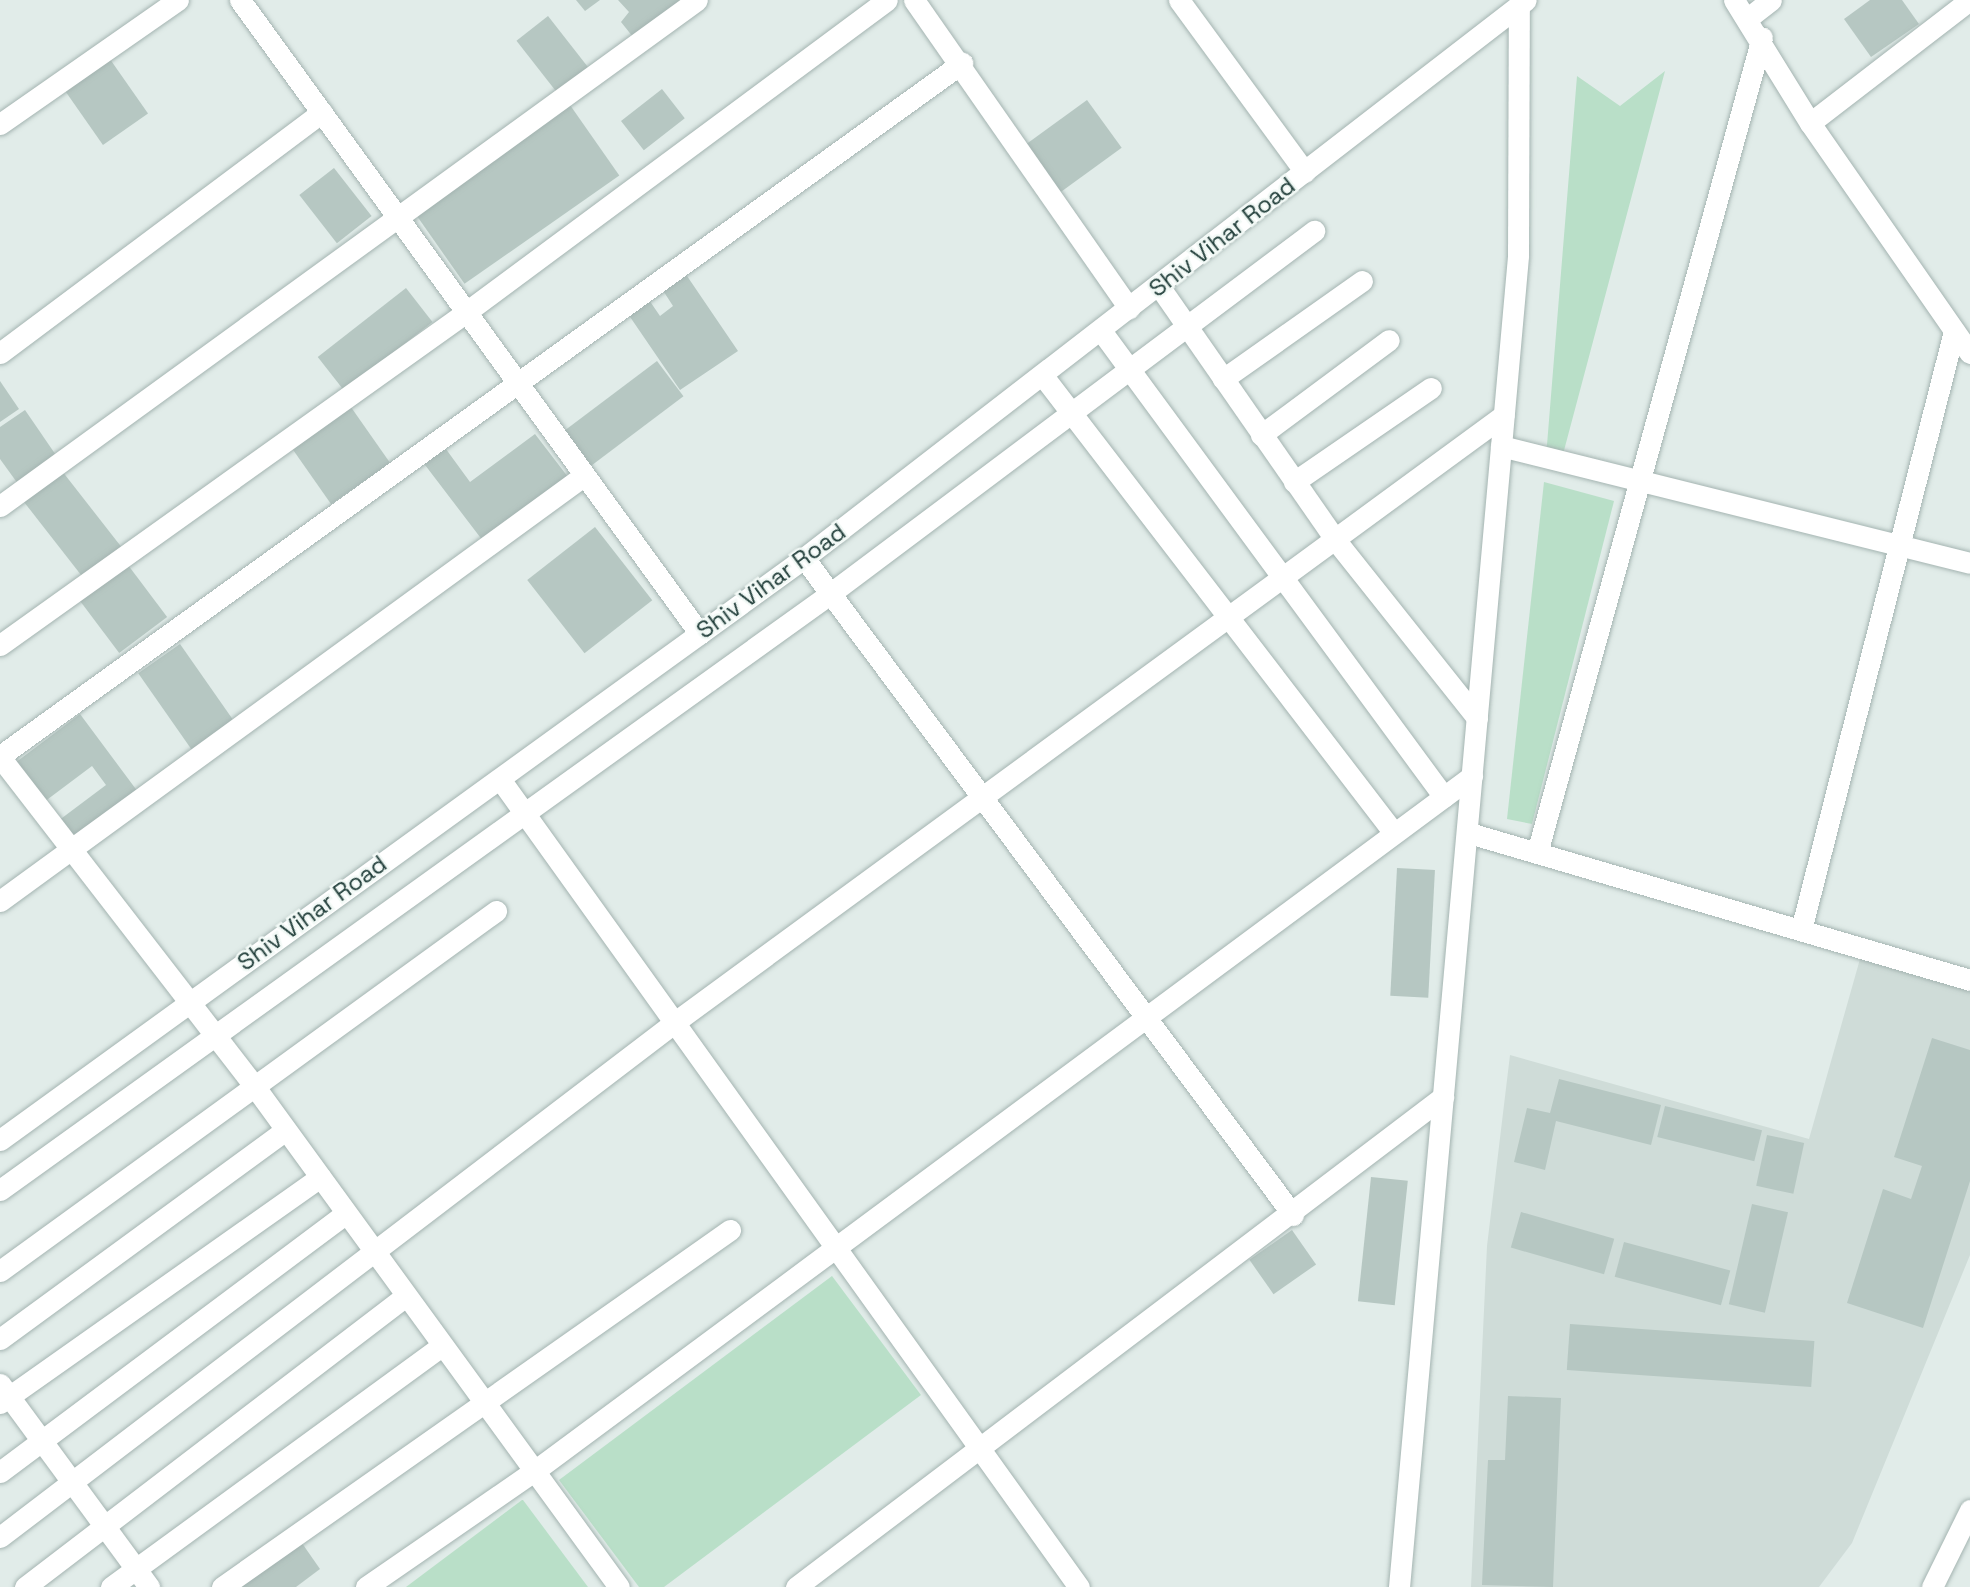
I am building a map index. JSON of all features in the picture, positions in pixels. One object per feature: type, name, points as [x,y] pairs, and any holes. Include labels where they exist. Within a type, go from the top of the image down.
[{"type":"street","points":[[0,124],[178,0]]},
{"type":"street","points":[[240,0],[582,477],[700,634]]},
{"type":"street","points":[[0,506],[697,0]]},
{"type":"street","points":[[0,645],[465,313],[887,0]]},
{"type":"street","points":[[914,0],[962,63],[1129,308]]},
{"type":"street","points":[[1178,0],[1305,172]]},
{"type":"street","points":[[1734,0],[1762,37],[1810,123],[1970,353]]},
{"type":"street","points":[[1748,18],[1771,0]]},
{"type":"street","points":[[1810,123],[1970,0]]},
{"type":"street","points":[[1399,1587],[1469,833],[1518,256],[1522,3]]},
{"type":"street","name":"Shiv Vihar Road","points":[[0,1140],[804,558],[1101,332],[1522,3]]},
{"type":"street","points":[[1537,852],[1762,37]]},
{"type":"street","points":[[619,1587],[255,1087],[185,1004],[68,852],[0,756],[962,63]]},
{"type":"street","points":[[0,353],[322,112]]},
{"type":"street","points":[[0,1190],[831,593],[1185,323],[1314,230]]},
{"type":"street","points":[[1223,379],[1362,281]]},
{"type":"street","points":[[1159,286],[1337,542],[1477,718]]},
{"type":"street","points":[[1801,930],[1897,542],[1954,331]]},
{"type":"street","points":[[1101,332],[1130,367],[1444,797]]},
{"type":"street","points":[[1261,435],[1389,340]]},
{"type":"street","points":[[1043,376],[1228,622],[1394,833]]},
{"type":"street","points":[[1294,482],[1431,388]]},
{"type":"street","points":[[0,1537],[73,1484],[373,1251],[675,1022],[1286,580],[1504,415]]},
{"type":"street","points":[[1501,446],[1897,542],[1970,563]]},
{"type":"street","points":[[0,901],[582,477]]},
{"type":"street","points":[[804,558],[1147,1015],[1293,1215]]},
{"type":"street","points":[[366,1587],[533,1472],[834,1245],[1472,776]]},
{"type":"street","points":[[500,779],[1079,1587]]},
{"type":"street","points":[[1469,833],[1970,980]]},
{"type":"street","points":[[0,1271],[496,911]]},
{"type":"street","points":[[796,1587],[978,1446],[1293,1215],[1443,1097]]},
{"type":"street","points":[[0,1339],[286,1130]]},
{"type":"street","points":[[149,1587],[42,1441],[3,1394],[320,1177]]},
{"type":"street","points":[[0,1472],[346,1213]]},
{"type":"street","points":[[222,1587],[485,1406],[730,1230]]},
{"type":"street","points":[[25,1587],[106,1528],[406,1296]]},
{"type":"street","points":[[111,1587],[441,1346]]},
{"type":"street","points":[[1932,1587],[1970,1510]]},
{"type":"shaded area","points":[[1860,959],[1970,986],[1970,1255],[1852,1543],[1819,1587],[1471,1587],[1487,1246],[1510,1055],[1809,1139]]},
{"type":"green space","points":[[1665,71],[1562,458],[1546,457],[1577,76],[1620,106]]},
{"type":"green space","points":[[1544,482],[1614,501],[1532,824],[1507,819]]},
{"type":"green space","points":[[832,1276],[921,1395],[664,1587],[639,1587],[559,1480]]},
{"type":"green space","points":[[522,1500],[588,1587],[406,1587]]},
{"type":"building","points":[[576,0],[600,0],[585,11]]},
{"type":"building","points":[[618,0],[682,0],[633,37],[621,22],[629,12]]},
{"type":"building","points":[[1870,0],[1902,0],[1919,24],[1871,57],[1844,19]]},
{"type":"building","points":[[548,16],[590,70],[558,94],[516,41]]},
{"type":"building","points":[[105,52],[148,113],[103,145],[60,84]]},
{"type":"building","points":[[662,89],[685,118],[644,150],[621,121]]},
{"type":"building","points":[[1087,100],[1122,148],[1059,193],[1025,145]]},
{"type":"building","points":[[570,105],[619,175],[465,284],[415,213]]},
{"type":"building","points":[[334,168],[372,216],[337,243],[299,195]]},
{"type":"building","points":[[685,273],[738,351],[680,390],[626,311],[647,297],[660,316],[673,306],[662,289]]},
{"type":"building","points":[[406,288],[432,322],[344,391],[318,357]]},
{"type":"building","points":[[657,361],[683,396],[587,469],[560,434]]},
{"type":"building","points":[[0,381],[19,409],[0,422]]},
{"type":"building","points":[[346,400],[390,463],[331,504],[287,441]]},
{"type":"building","points":[[25,410],[60,461],[21,488],[0,459],[0,427]]},
{"type":"building","points":[[535,434],[568,477],[483,541],[422,461],[443,445],[470,482]]},
{"type":"building","points":[[62,471],[124,550],[85,580],[23,501]]},
{"type":"building","points":[[595,527],[652,600],[584,653],[527,580]]},
{"type":"building","points":[[125,561],[167,617],[119,653],[77,597]]},
{"type":"building","points":[[180,644],[233,720],[192,749],[138,673]]},
{"type":"building","points":[[80,714],[141,796],[76,844],[58,821],[106,785],[92,766],[44,802],[15,763]]},
{"type":"building","points":[[1397,868],[1435,870],[1428,998],[1390,996]]},
{"type":"building","points":[[1932,1038],[1970,1050],[1970,1181],[1923,1328],[1847,1303],[1883,1189],[1911,1199],[1922,1166],[1894,1157]]},
{"type":"building","points":[[1559,1079],[1661,1105],[1651,1145],[1556,1121],[1545,1170],[1514,1162],[1527,1108],[1550,1113]]},
{"type":"building","points":[[1665,1106],[1762,1130],[1754,1161],[1657,1137]]},
{"type":"building","points":[[1767,1135],[1804,1143],[1793,1194],[1756,1186]]},
{"type":"building","points":[[1371,1177],[1408,1181],[1395,1305],[1358,1301]]},
{"type":"building","points":[[1752,1204],[1788,1212],[1765,1313],[1729,1304]]},
{"type":"building","points":[[1521,1212],[1614,1239],[1604,1274],[1511,1248]]},
{"type":"building","points":[[1292,1230],[1316,1264],[1273,1294],[1249,1260]]},
{"type":"building","points":[[1624,1242],[1730,1270],[1721,1305],[1615,1277]]},
{"type":"building","points":[[1570,1324],[1814,1341],[1811,1387],[1567,1370]]},
{"type":"building","points":[[1508,1396],[1561,1398],[1553,1587],[1482,1585],[1488,1460],[1505,1460]]},
{"type":"building","points":[[297,1536],[320,1569],[296,1587],[227,1587]]}]
